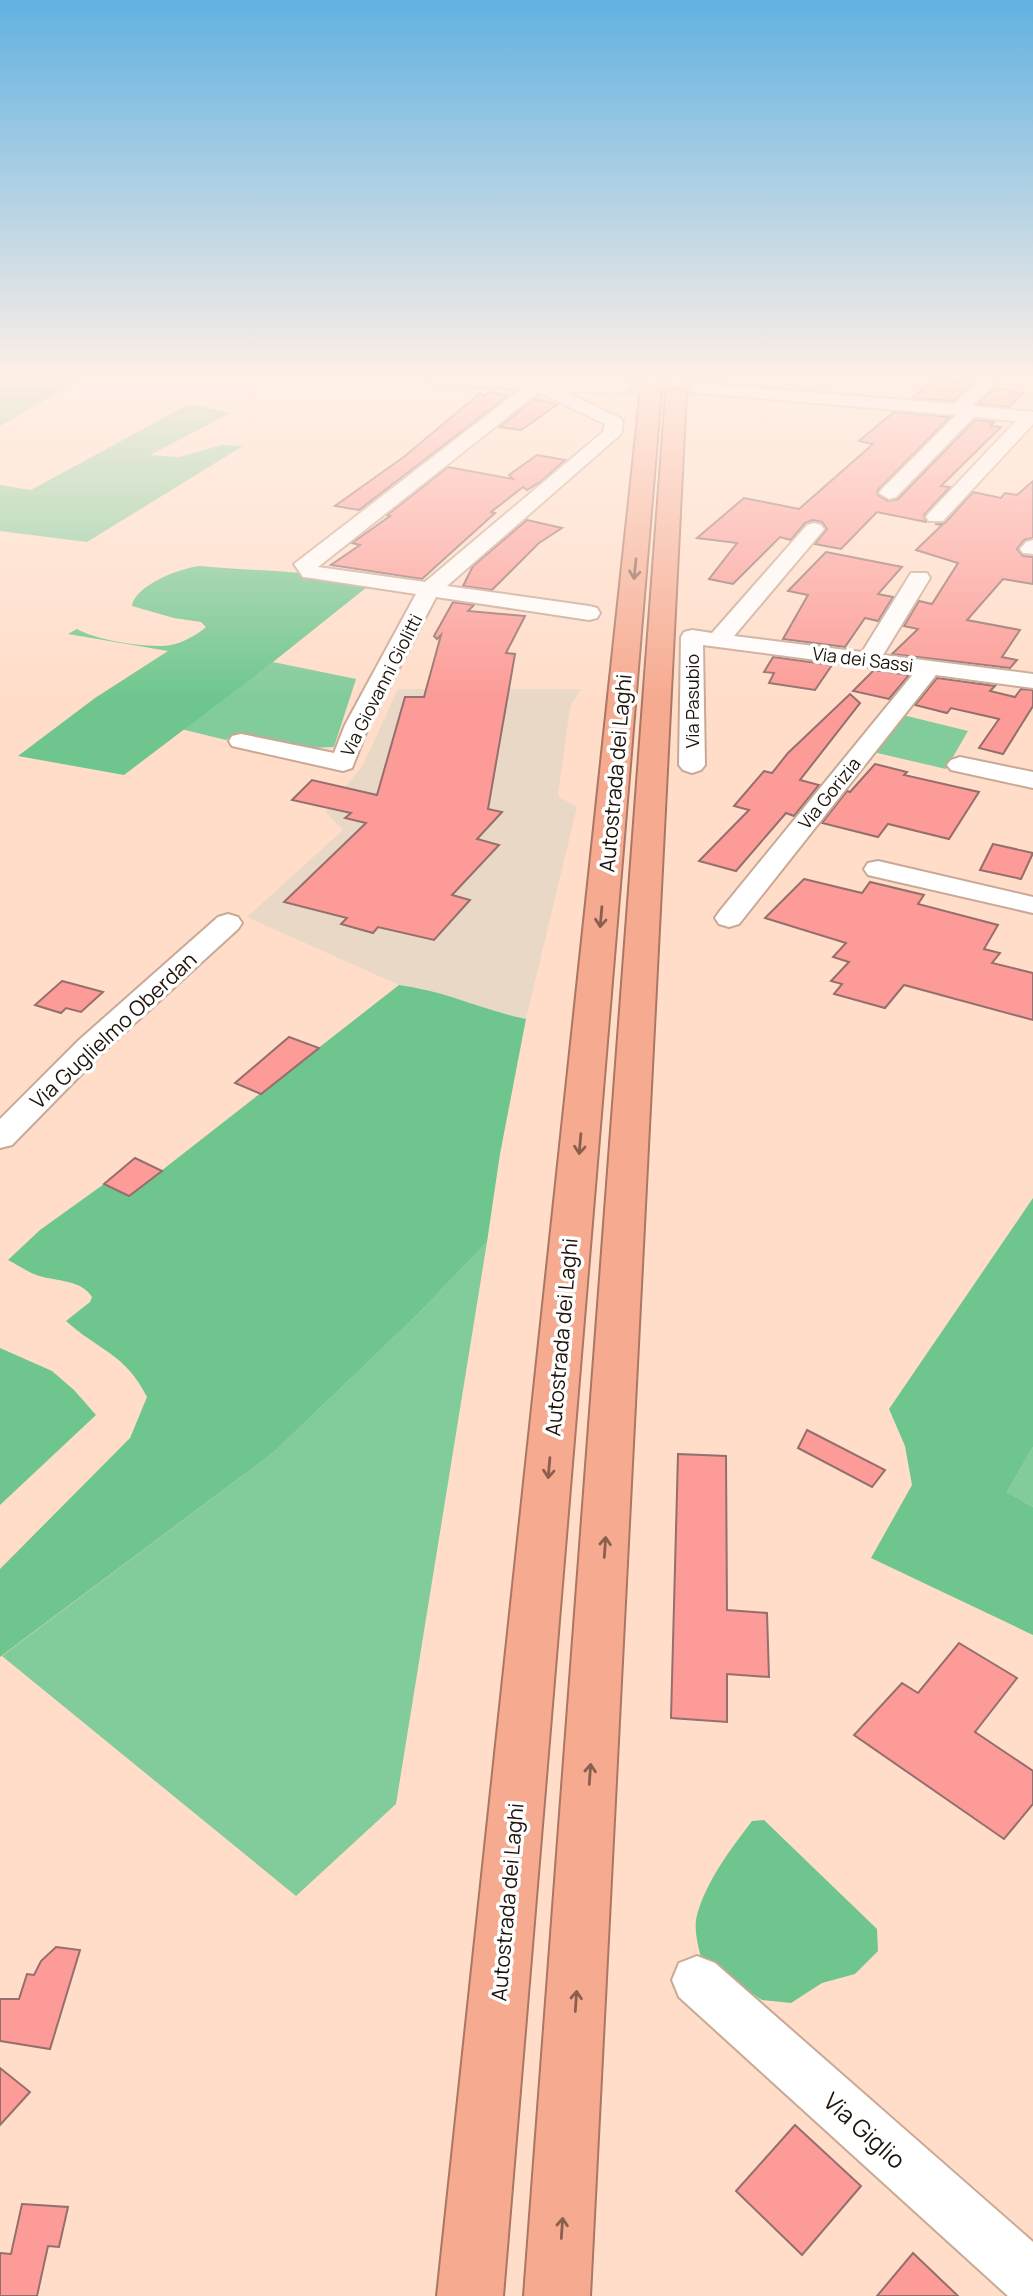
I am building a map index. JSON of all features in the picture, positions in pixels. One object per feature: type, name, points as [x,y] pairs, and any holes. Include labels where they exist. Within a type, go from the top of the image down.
[{"type":"highway","name":"Autostrada dei Laghi","points":[[470,2296],[627,486]]},
{"type":"highway","name":"Autostrada dei Laghi","points":[[557,2296],[692,486]]},
{"type":"street","points":[[406,486],[305,564],[311,572],[429,590]]},
{"type":"street","name":"Via Giovanni Giolitti","points":[[241,741],[343,763],[357,725],[429,590],[551,486]]},
{"type":"street","points":[[889,493],[896,486]]},
{"type":"street","points":[[936,517],[966,486]]},
{"type":"street","points":[[718,640],[814,529]]},
{"type":"street","points":[[868,660],[919,578]]},
{"type":"street","name":"Via Giovanni Giolitti","points":[[429,590],[589,613]]},
{"type":"street","name":"Via dei Sassi","points":[[692,636],[1033,681]]},
{"type":"street","name":"Via Pasubio","points":[[692,636],[692,765]]},
{"type":"street","name":"Via Gorizia","points":[[729,918],[930,668]]},
{"type":"street","points":[[960,765],[1033,780]]},
{"type":"street","points":[[878,869],[1033,905]]},
{"type":"street","name":"Via Guglielmo Oberdan","points":[[0,1138],[90,1046],[228,923]]},
{"type":"street","name":"Via Giglio","points":[[698,1980],[1033,2280]]},
{"type":"shaded area","points":[[398,689],[581,689],[570,707],[558,796],[577,807],[526,1019],[498,1013],[420,988],[399,985],[247,917],[343,830],[325,812],[363,765]]},
{"type":"green space","points":[[0,486],[31,490],[38,486],[178,486],[87,542],[0,531]]},
{"type":"green space","points":[[200,566],[305,574],[367,587],[124,775],[18,756],[95,698],[168,651],[68,634],[77,629],[109,640],[150,646],[171,645],[189,638],[206,627],[201,622],[174,618],[132,606],[141,591],[160,579]]},
{"type":"green space","points":[[273,662],[356,679],[334,747],[311,748],[236,733],[226,740],[181,729]]},
{"type":"green space","points":[[903,715],[968,731],[946,769],[873,752]]},
{"type":"green space","points":[[399,985],[431,991],[526,1019],[500,1154],[487,1242],[419,1313],[274,1452],[0,1657],[0,1569],[130,1438],[147,1397],[130,1371],[66,1321],[90,1302],[92,1297],[88,1291],[75,1284],[35,1275],[8,1260],[40,1230],[104,1184],[129,1196]]},
{"type":"green space","points":[[1033,1198],[1033,1447],[1007,1492],[1033,1507],[1033,1635],[871,1558],[912,1485],[905,1446],[889,1409]]},
{"type":"green space","points":[[487,1242],[396,1804],[296,1896],[2,1656],[274,1452],[419,1313]]},
{"type":"green space","points":[[0,1348],[52,1371],[74,1390],[96,1415],[0,1505]]},
{"type":"green space","points":[[1033,1447],[1033,1507],[1007,1492]]},
{"type":"green space","points":[[764,1820],[877,1929],[878,1951],[855,1974],[822,1983],[791,2003],[762,2000],[703,1964],[697,1940],[697,1915],[713,1878],[752,1821]]},
{"type":"building","points":[[363,486],[390,486],[359,510],[335,506]]},
{"type":"building","points":[[424,486],[533,486],[527,490],[523,487],[491,512],[495,513],[422,579],[331,565],[360,545],[352,543],[390,516],[387,515]]},
{"type":"building","points":[[825,486],[882,486],[877,491],[878,495],[888,501],[898,499],[911,486],[950,487],[924,515],[926,522],[877,512],[841,549],[815,544],[827,529],[822,522],[813,520],[805,523],[791,540],[780,537],[733,584],[709,579],[737,543],[697,538],[744,498],[799,509]]},
{"type":"building","points":[[1027,486],[1033,486],[1033,538],[1024,540],[1017,549],[1023,556],[1033,557],[1033,584],[1003,579],[967,620],[1020,630],[1002,657],[1017,660],[1010,668],[892,654],[918,629],[904,626],[919,601],[932,604],[958,563],[916,550],[942,525],[935,524],[945,523],[973,492],[1001,498],[1005,493],[1017,495]]},
{"type":"building","points":[[527,520],[562,528],[539,543],[492,590],[463,586],[473,566]]},
{"type":"building","points":[[826,552],[902,567],[878,594],[893,597],[878,621],[865,618],[845,647],[783,639],[808,595],[788,591]]},
{"type":"building","points":[[453,602],[474,605],[468,611],[525,616],[506,653],[515,654],[488,809],[502,812],[477,839],[499,845],[452,895],[470,900],[434,940],[378,927],[373,933],[341,924],[347,918],[284,902],[366,823],[345,818],[351,813],[292,800],[312,780],[377,795],[405,697],[424,697],[441,635],[437,639],[434,636]]},
{"type":"building","points":[[773,657],[832,665],[815,690],[769,683],[774,673],[764,672]]},
{"type":"building","points":[[874,670],[909,675],[889,699],[853,691]]},
{"type":"building","points":[[937,678],[995,686],[990,691],[1015,697],[1021,689],[1033,690],[1033,706],[1003,754],[979,748],[999,719],[951,708],[947,713],[915,705]]},
{"type":"building","points":[[850,694],[860,703],[800,780],[819,785],[794,816],[786,813],[736,871],[699,861],[749,810],[734,806],[764,771],[772,773],[788,753]]},
{"type":"building","points":[[875,764],[907,772],[904,775],[979,792],[949,839],[888,824],[878,837],[822,823],[847,791],[850,792]]},
{"type":"building","points":[[993,844],[1033,853],[1021,879],[980,870]]},
{"type":"building","points":[[804,879],[862,893],[870,882],[924,895],[918,904],[998,925],[984,949],[1000,953],[992,963],[1033,973],[1033,1020],[904,985],[885,1008],[834,994],[842,984],[831,981],[849,962],[833,957],[846,943],[765,918]]},
{"type":"building","points":[[62,981],[103,992],[81,1012],[66,1008],[61,1013],[35,1005]]},
{"type":"building","points":[[289,1037],[319,1048],[261,1094],[235,1083]]},
{"type":"building","points":[[135,1158],[162,1171],[129,1196],[104,1184]]},
{"type":"building","points":[[807,1430],[885,1470],[872,1487],[798,1448]]},
{"type":"building","points":[[678,1454],[726,1456],[727,1610],[767,1613],[769,1677],[727,1674],[727,1722],[671,1718]]},
{"type":"building","points":[[959,1643],[1017,1678],[975,1732],[1033,1771],[1033,1804],[1004,1839],[854,1735],[902,1683],[918,1693]]},
{"type":"building","points":[[56,1947],[80,1950],[50,2049],[0,2041],[0,1999],[19,1999],[27,1974],[34,1975],[41,1961]]},
{"type":"building","points":[[0,2068],[30,2092],[0,2125]]},
{"type":"building","points":[[795,2125],[861,2186],[802,2255],[736,2191]]},
{"type":"building","points":[[22,2204],[68,2207],[59,2247],[48,2246],[37,2296],[0,2296],[0,2253],[11,2254]]},
{"type":"building","points":[[913,2253],[958,2296],[877,2296]]}]
